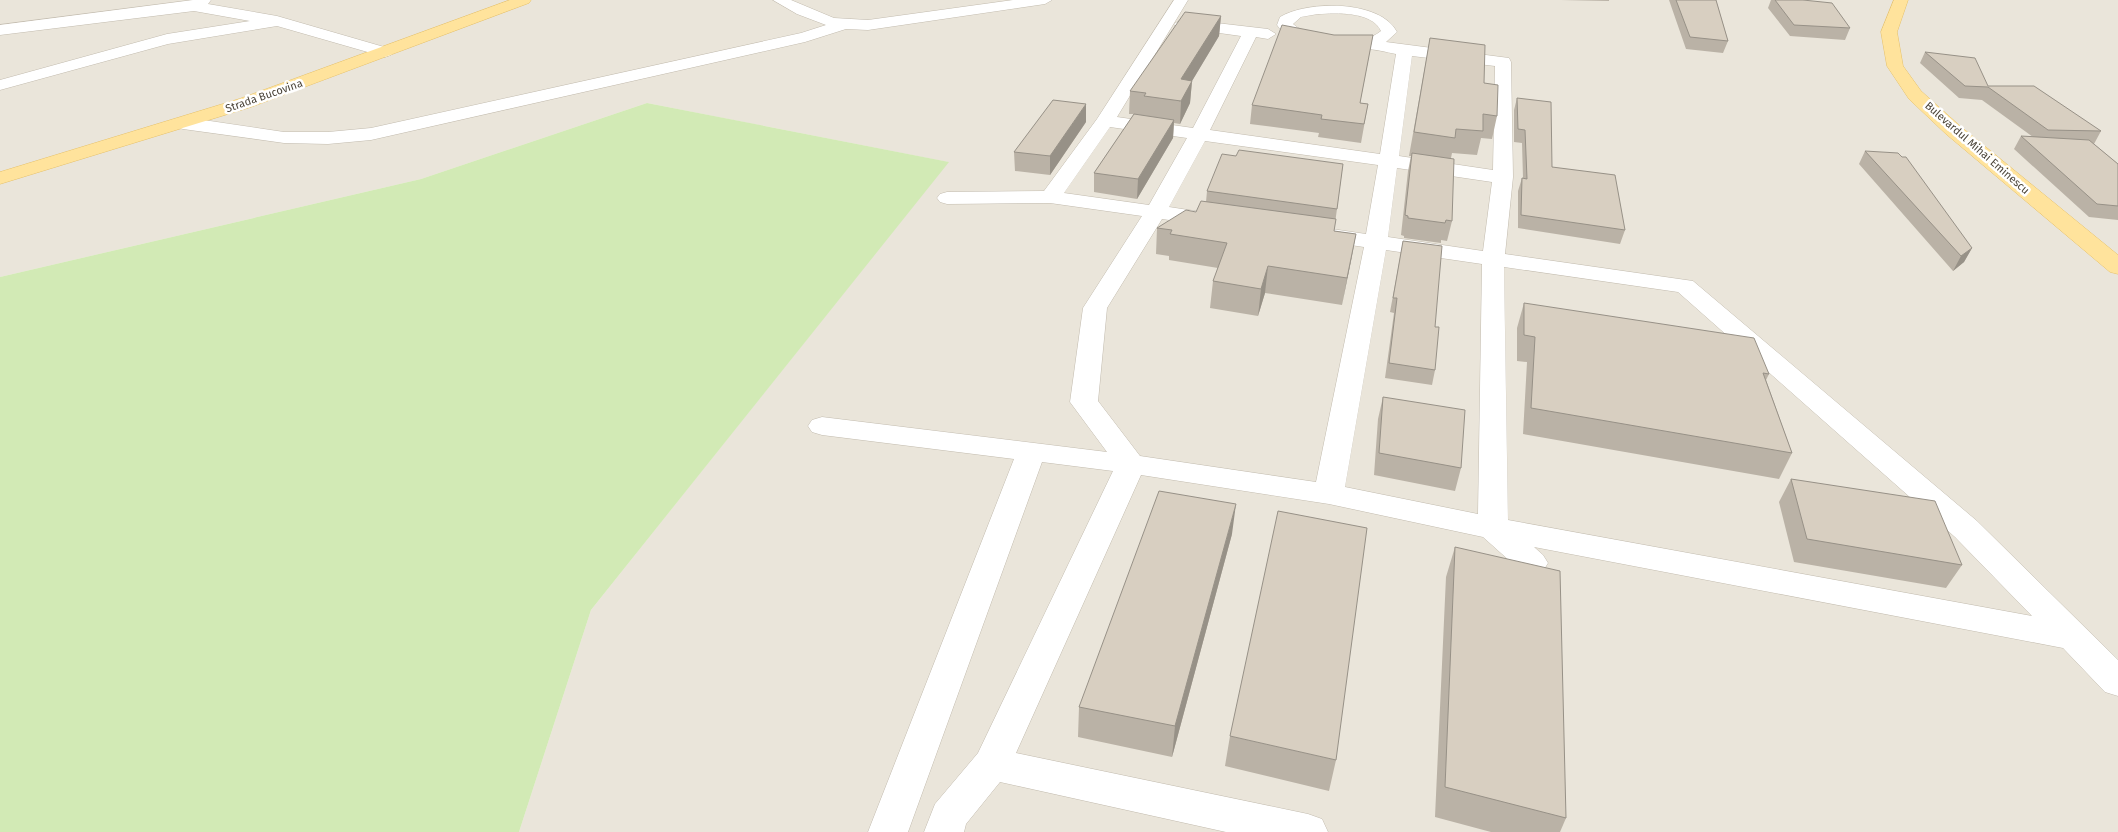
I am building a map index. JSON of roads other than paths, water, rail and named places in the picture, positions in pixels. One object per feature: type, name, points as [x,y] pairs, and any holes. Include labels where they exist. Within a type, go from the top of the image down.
[{"type":"main road","name":"Strada Bucovina","points":[[0,178],[182,123],[385,52],[524,0]]},
{"type":"main road","name":"Bulevardul Mihai Eminescu","points":[[1901,0],[1889,32],[1895,66],[1915,95],[1953,130],[2118,267]]},
{"type":"street","points":[[780,0],[806,14],[842,25],[868,25],[1045,0]]},
{"type":"street","points":[[931,0],[946,14]]},
{"type":"street","points":[[1050,197],[1105,122],[1182,0]]},
{"type":"street","points":[[0,30],[199,3],[277,21],[385,52]]},
{"type":"street","points":[[1298,36],[1284,26],[1286,20],[1302,12],[1330,5],[1373,16],[1388,27],[1389,32],[1386,37],[1364,44]]},
{"type":"street","points":[[0,85],[167,39],[277,21]]},
{"type":"street","points":[[1168,23],[1298,36],[1329,44],[1364,44],[1503,62],[1502,177],[1493,260],[1493,528],[1532,563]]},
{"type":"street","points":[[182,123],[214,126],[256,135],[306,138],[341,138],[371,134],[805,37],[842,25]]},
{"type":"street","points":[[1131,464],[1084,402],[1096,308],[1155,213],[1199,134],[1251,32]]},
{"type":"street","points":[[1329,494],[1376,242],[1405,50]]},
{"type":"street","points":[[1105,122],[1502,177]]},
{"type":"street","points":[[946,198],[1050,197],[1232,223]]},
{"type":"street","points":[[1299,232],[1685,286],[1966,529],[2118,682]]},
{"type":"street","points":[[822,426],[1131,464],[1329,494],[1493,528],[2073,636]]},
{"type":"street","points":[[888,832],[1032,452]]},
{"type":"street","points":[[944,832],[949,816],[992,764],[1131,464]]},
{"type":"street","points":[[992,764],[1308,832]]}]
